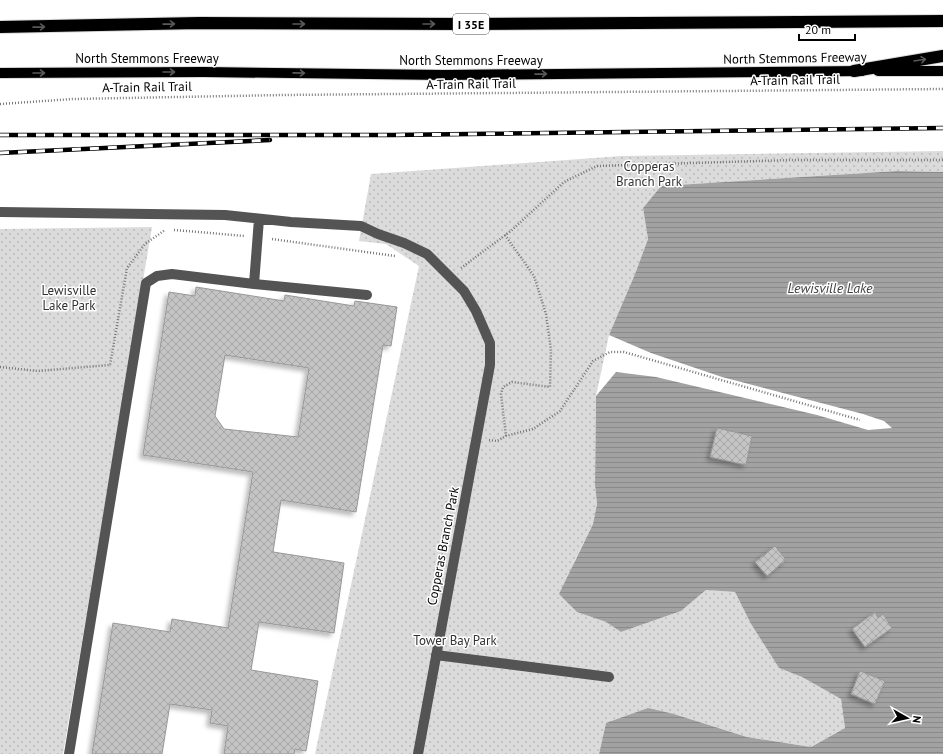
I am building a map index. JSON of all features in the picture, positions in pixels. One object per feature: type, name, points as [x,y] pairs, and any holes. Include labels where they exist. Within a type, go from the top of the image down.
[{"type":"highway","name":"I 35E","points":[[0,27],[199,23],[469,24],[943,21]]},
{"type":"highway","points":[[854,71],[943,56]]},
{"type":"main road","name":"North Stemmons Freeway","points":[[0,73],[204,72],[444,75],[943,71]]},
{"type":"street","points":[[0,212],[225,215],[291,222],[361,226],[427,254],[449,276]]},
{"type":"street","points":[[254,284],[259,219]]},
{"type":"street","points":[[69,754],[146,283],[157,276],[172,274],[254,284],[367,294]]},
{"type":"street","name":"Copperas Branch Park","points":[[418,754],[490,365],[490,343],[476,311],[464,291],[449,276]]},
{"type":"street","points":[[436,655],[609,678]]},
{"type":"path","name":"A-Train Rail Trail","points":[[0,104],[73,99],[283,95],[943,90]]},
{"type":"path","points":[[449,276],[505,235],[564,182],[597,166],[790,160],[943,160]]},
{"type":"path","points":[[505,235],[534,276],[546,314],[551,350],[550,387],[512,382],[503,387],[501,394],[506,436]]},
{"type":"path","points":[[477,437],[496,441],[506,436],[533,429],[560,411],[592,361],[610,352],[624,352],[860,420]]},
{"type":"green space","name":"Tower Bay Park","points":[[943,151],[943,172],[897,171],[661,186],[643,208],[648,239],[609,335],[596,396],[595,485],[597,504],[593,524],[574,562],[577,612],[606,622],[621,632],[681,611],[706,590],[735,592],[751,624],[779,668],[802,677],[841,699],[845,728],[811,747],[747,737],[674,714],[606,723],[599,754],[315,754],[419,266],[386,244],[359,241],[371,174],[622,156]]},
{"type":"green space","name":"Lewisville Lake Park","points":[[152,227],[63,754],[0,754],[0,229]]},
{"type":"water","name":"Lewisville Lake","points":[[897,171],[943,172],[943,754],[599,754],[606,723],[648,708],[674,714],[747,737],[811,747],[845,728],[841,699],[802,677],[779,668],[751,624],[735,592],[706,590],[681,611],[621,632],[606,622],[577,612],[559,594],[593,524],[597,504],[595,485],[596,396],[616,372],[656,377],[817,415],[868,430],[892,428],[884,421],[863,414],[722,377],[651,353],[609,335],[648,239],[643,208],[661,186]]},
{"type":"building","points":[[196,287],[284,301],[285,295],[354,306],[355,301],[397,307],[391,346],[383,345],[356,512],[281,500],[273,552],[344,563],[334,633],[259,622],[251,670],[318,681],[306,751],[295,749],[294,754],[224,754],[228,726],[210,723],[212,710],[170,704],[162,754],[92,754],[113,623],[170,632],[172,619],[228,628],[253,472],[143,455],[169,292],[195,296]],"holes":[[[225,355],[309,368],[298,437],[224,429],[215,416]]]},
{"type":"building","points":[[717,428],[752,436],[746,465],[710,457]]},
{"type":"building","points":[[775,546],[786,560],[767,576],[755,562]]},
{"type":"building","points":[[875,612],[878,618],[883,614],[892,628],[865,647],[852,629]]},
{"type":"building","points":[[860,671],[885,681],[875,704],[851,694]]},
{"type":"railway","points":[[0,135],[392,135],[943,128]]},
{"type":"railway","points":[[0,153],[270,140]]}]
